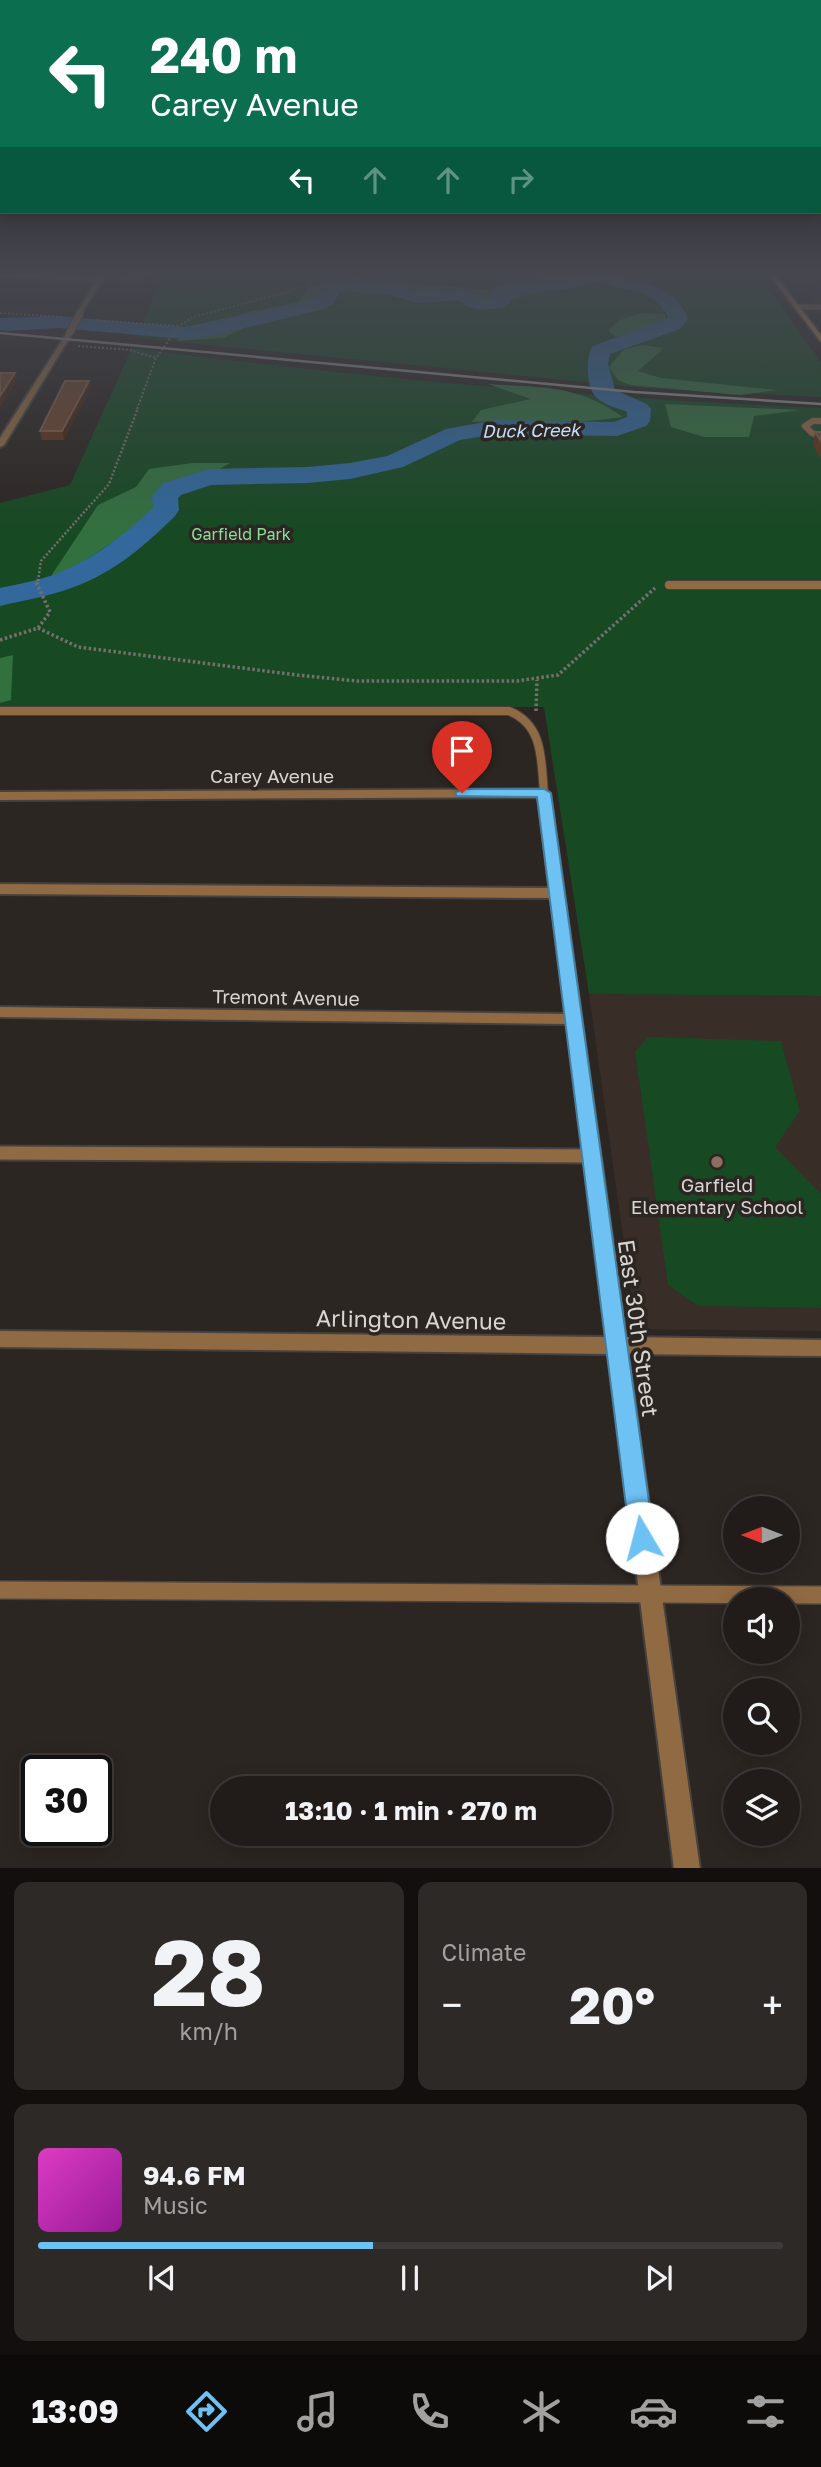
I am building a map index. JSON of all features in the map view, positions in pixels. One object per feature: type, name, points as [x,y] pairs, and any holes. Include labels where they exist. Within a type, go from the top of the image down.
[{"type":"street","points":[[0,445],[53,360]]},
{"type":"street","name":"Carey Avenue","points":[[0,796],[544,793]]},
{"type":"street","name":"East 30th Street","points":[[544,793],[687,1868]]},
{"type":"street","name":"Tremont Avenue","points":[[0,1012],[572,1019]]},
{"type":"street","name":"Arlington Avenue","points":[[0,1339],[821,1348]]},
{"type":"lane","points":[[821,421],[813,421],[805,426],[812,433],[821,436]]},
{"type":"lane","points":[[669,585],[821,585]]},
{"type":"lane","points":[[0,711],[509,711],[522,714],[535,727],[544,793]]},
{"type":"lane","points":[[0,889],[557,892]]},
{"type":"lane","points":[[0,1153],[591,1156]]},
{"type":"lane","points":[[0,1590],[821,1595]]},
{"type":"path","points":[[0,640],[38,628],[50,612],[37,584],[41,561],[109,484],[155,360]]},
{"type":"path","points":[[38,628],[79,647],[297,675],[357,681],[537,680],[558,675],[655,589],[669,585]]},
{"type":"path","points":[[535,727],[537,680]]},
{"type":"shaded area","name":"Garfield Elementary School","points":[[589,994],[821,996],[821,1331],[636,1329]]},
{"type":"green space","name":"Garfield Park","points":[[126,360],[232,360],[476,386],[821,408],[821,996],[589,994],[544,707],[0,706],[0,503],[70,485]]},
{"type":"green space","points":[[363,360],[821,362],[821,397],[647,388]]},
{"type":"green space","points":[[615,360],[650,360],[638,371],[661,378],[777,390],[740,395],[630,385],[618,380],[609,367]]},
{"type":"green space","points":[[488,384],[542,387],[574,393],[590,398],[623,417],[567,422],[472,422],[481,410],[531,399]]},
{"type":"green space","points":[[665,404],[800,410],[754,416],[749,437],[704,437],[671,427]]},
{"type":"green space","points":[[192,463],[230,463],[216,471],[173,481],[155,497],[154,515],[72,569],[51,576],[98,505],[136,487],[149,469]]},
{"type":"green space","points":[[13,655],[11,700],[0,703],[0,658]]},
{"type":"green space","points":[[648,1037],[781,1041],[800,1111],[775,1147],[821,1194],[821,1308],[698,1306],[668,1285],[635,1051]]},
{"type":"building","points":[[0,373],[15,373],[0,396]]},
{"type":"building","points":[[65,381],[89,381],[62,431],[40,431]]},
{"type":"waterway","name":"Duck Creek","points":[[0,597],[61,582],[95,566],[133,540],[166,510],[165,496],[172,489],[209,477],[308,475],[350,471],[394,462],[454,434],[496,427],[617,429],[638,421],[639,409],[605,394],[598,360]]},
{"type":"railway","points":[[292,360],[634,392],[821,404]]},
{"type":"place","name":"Garfield Elementary School","points":[[717,1162]]},
{"type":"route","points":[[462,793],[544,793],[642,1538]]}]
